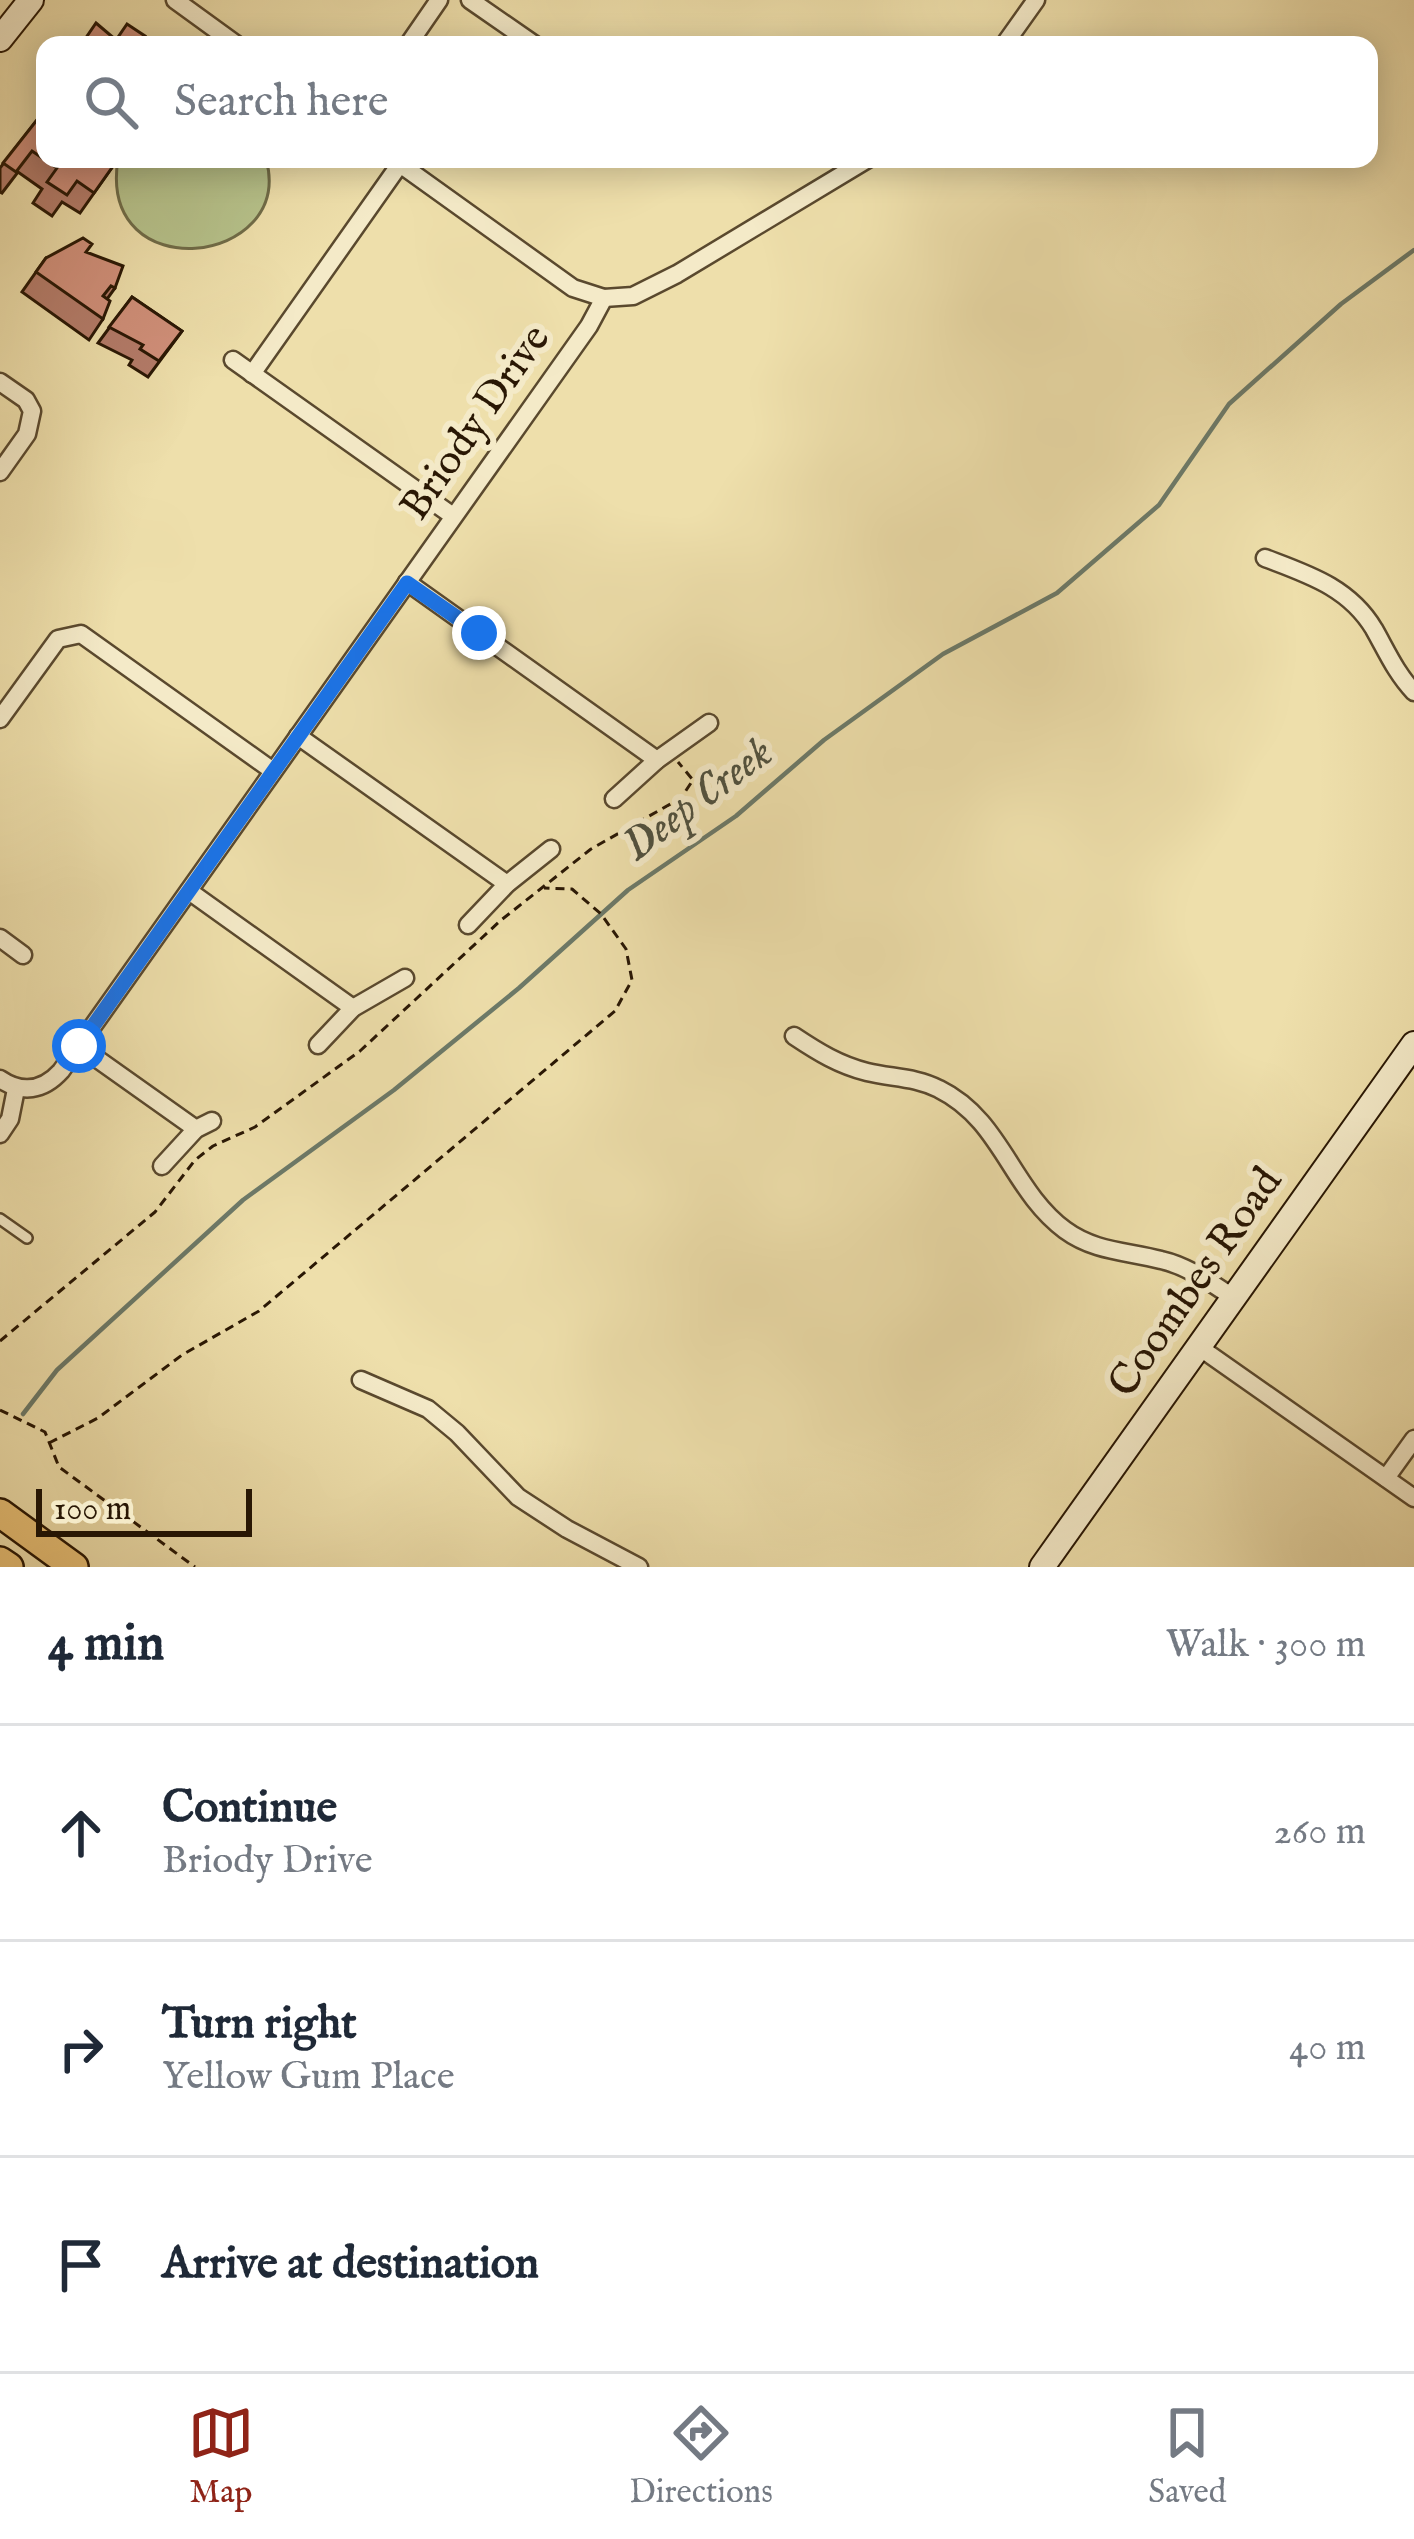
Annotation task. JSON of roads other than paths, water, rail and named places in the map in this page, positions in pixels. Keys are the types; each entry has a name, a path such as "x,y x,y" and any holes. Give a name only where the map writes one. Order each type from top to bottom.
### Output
{"main road":[{"path":"0,1513 74,1567"},
{"path":"0,1561 9,1567"}],"street":[{"path":"175,0 225,36"},
{"path":"414,36 439,0"},
{"path":"470,0 522,36"},
{"path":"1010,36 1036,0"},
{"path":"252,374 393,168"},
{"path":"405,168 573,288 604,298"},
{"name":"Briody Drive","path":"8,1084 30,1089 53,1079 79,1046 590,326 604,298 633,296 677,274 853,168"},
{"path":"233,360 453,516"},
{"path":"0,382 26,400 32,411 27,434 0,472"},
{"path":"1265,558 1342,592 1364,614 1395,670 1414,692"},
{"path":"407,583 663,755"},
{"path":"0,718 58,639 81,634 273,771"},
{"path":"614,799 663,755 709,723"},
{"path":"298,736 507,884"},
{"path":"468,925 550,849"},
{"path":"189,891 353,1008"},
{"path":"0,938 23,955"},
{"path":"318,1045 353,1008 405,978"},
{"path":"794,1036 838,1064 922,1082 954,1097 992,1132 1030,1196 1072,1235 1104,1250 1178,1265 1234,1298"},
{"name":"Coombes Road","path":"1042,1567 1414,1044"},
{"path":"79,1046 204,1125 162,1166"},
{"path":"0,1134 10,1119 8,1084"},
{"path":"1199,1347 1414,1498"},
{"path":"361,1381 428,1409 518,1497 639,1567"},
{"path":"1386,1478 1414,1439"}],"lane":[{"path":"0,1220 27,1238"}],"waterway":[{"name":"Deep Creek","path":"23,1414 57,1370 243,1200 394,1090 519,988 628,890 736,816 824,740 943,654 1057,593 1159,505 1229,404 1341,304 1414,250"}]}
